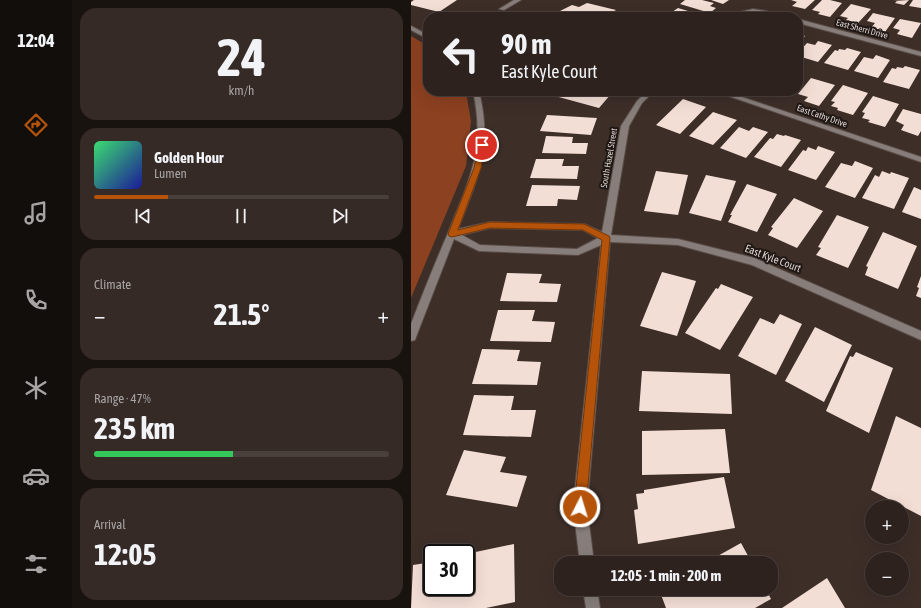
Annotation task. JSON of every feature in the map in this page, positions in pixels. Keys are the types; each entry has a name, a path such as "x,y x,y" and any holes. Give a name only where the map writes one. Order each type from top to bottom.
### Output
{"street":[{"path":"502,9 518,0"},
{"path":"746,12 751,10 760,12"},
{"name":"East Sherri Drive","path":"803,22 921,54"},
{"path":"411,28 423,34"},
{"path":"411,337 477,168 482,145 483,127 477,96"},
{"name":"South Hazel Street","path":"586,556 580,507 606,238 625,126 639,102 646,96"},
{"name":"East Cathy Drive","path":"732,96 921,160"},
{"name":"East Kyle Court","path":"452,234 490,225 584,227 606,238 678,242 754,262 921,336"},
{"name":"East Kyle Court","path":"452,234 479,248 578,252 606,238"},
{"path":"591,596 593,608"}],"shaded area":[{"path":"411,36 423,43 423,96 466,96 471,121 466,166 411,298"}],"building":[{"path":"414,0 457,0 439,12 411,5 411,2"},
{"path":"685,0 702,0 714,3 710,6 716,8 711,12 707,12 680,4"},
{"path":"711,0 729,0 723,4"},
{"path":"791,0 815,0 805,9 792,6 797,2"},
{"path":"822,0 842,3 830,17 818,14 820,12 812,10"},
{"path":"909,0 904,5 895,3 897,1 893,1"},
{"path":"913,0 921,0 921,8 909,6"},
{"path":"587,3 616,10 613,12 558,12 572,5 579,7"},
{"path":"851,4 871,9 858,23 846,20 848,18 840,16"},
{"path":"678,8 691,12 672,12"},
{"path":"873,13 895,18 885,32 871,28 875,23 867,21"},
{"path":"900,19 921,23 912,38 897,34 900,30 893,28"},
{"path":"818,41 832,45 818,62 803,58 803,47 807,43 815,45"},
{"path":"847,48 861,52 848,70 824,63 835,50 845,50"},
{"path":"876,55 890,60 878,78 854,71 864,57 873,59"},
{"path":"905,66 920,70 909,89 883,82 892,68 903,68"},
{"path":"811,78 835,85 819,106 804,101 808,97 803,96 803,88"},
{"path":"843,85 868,93 853,115 837,110 838,108 831,106 835,102 831,101"},
{"path":"555,96 609,96 599,108"},
{"path":"873,96 899,104 885,127 868,122 870,120 862,118 865,113 862,112"},
{"path":"683,99 706,107 680,134 656,125"},
{"path":"903,109 921,114 921,131 918,136 901,130 904,125 896,121"},
{"path":"713,112 737,120 713,145 689,136"},
{"path":"547,115 597,118 591,135 540,131"},
{"path":"739,127 749,131 753,127 768,132 746,158 720,148"},
{"path":"777,134 801,140 781,167 754,157 770,138 773,139"},
{"path":"546,136 573,137 572,143 588,143 586,154 542,153"},
{"path":"818,146 835,152 816,180 788,170 803,150 806,151 808,147 816,150"},
{"path":"536,159 564,159 562,166 579,166 577,179 530,178"},
{"path":"855,161 873,168 855,198 825,187 841,163 852,166"},
{"path":"656,171 688,175 678,215 644,211"},
{"path":"882,171 890,174 891,172 909,178 894,209 862,198 875,175 879,177"},
{"path":"706,175 736,181 721,221 689,213"},
{"path":"747,184 777,194 757,232 728,222 732,215 730,215"},
{"path":"532,185 580,186 577,200 558,199 557,206 526,206"},
{"path":"914,187 921,190 921,219 902,212"},
{"path":"794,198 823,211 797,248 768,235 773,228 771,227"},
{"path":"837,215 869,227 848,268 816,255 821,248 818,247"},
{"path":"883,232 917,246 898,289 865,275 868,267 866,266"},
{"path":"662,272 696,281 677,336 640,326"},
{"path":"507,273 542,274 539,283 561,284 557,302 500,301"},
{"path":"921,276 921,298 916,296 919,288 917,287"},
{"path":"721,284 753,297 720,350 685,333 716,288 718,289"},
{"path":"498,310 535,310 532,321 555,322 551,342 490,341"},
{"path":"780,314 802,324 776,375 738,356 760,318 774,324"},
{"path":"815,327 852,345 824,402 785,381"},
{"path":"482,349 520,350 517,361 541,362 537,385 472,384"},
{"path":"856,352 893,368 869,433 826,411 850,356 853,357"},
{"path":"642,371 730,374 732,414 639,411"},
{"path":"474,395 514,396 511,410 536,410 531,437 463,435"},
{"path":"896,416 921,428 921,516 909,510 909,500 890,500 871,490"},
{"path":"725,429 730,473 642,475 642,431"},
{"path":"464,450 506,457 500,472 527,476 517,507 446,495"},
{"path":"724,477 735,528 638,544 634,510 638,509 636,494 644,493 644,490"},
{"path":"741,543 748,556 718,556"},
{"path":"514,544 515,602 486,608 411,608 413,565 423,563 423,596 475,596 475,552"},
{"path":"827,578 845,608 782,608"},
{"path":"662,596 770,596 771,599 755,608 666,608"}],"route":[{"path":"482,145 477,168 452,234 490,225 584,227 606,238 580,507"}]}
